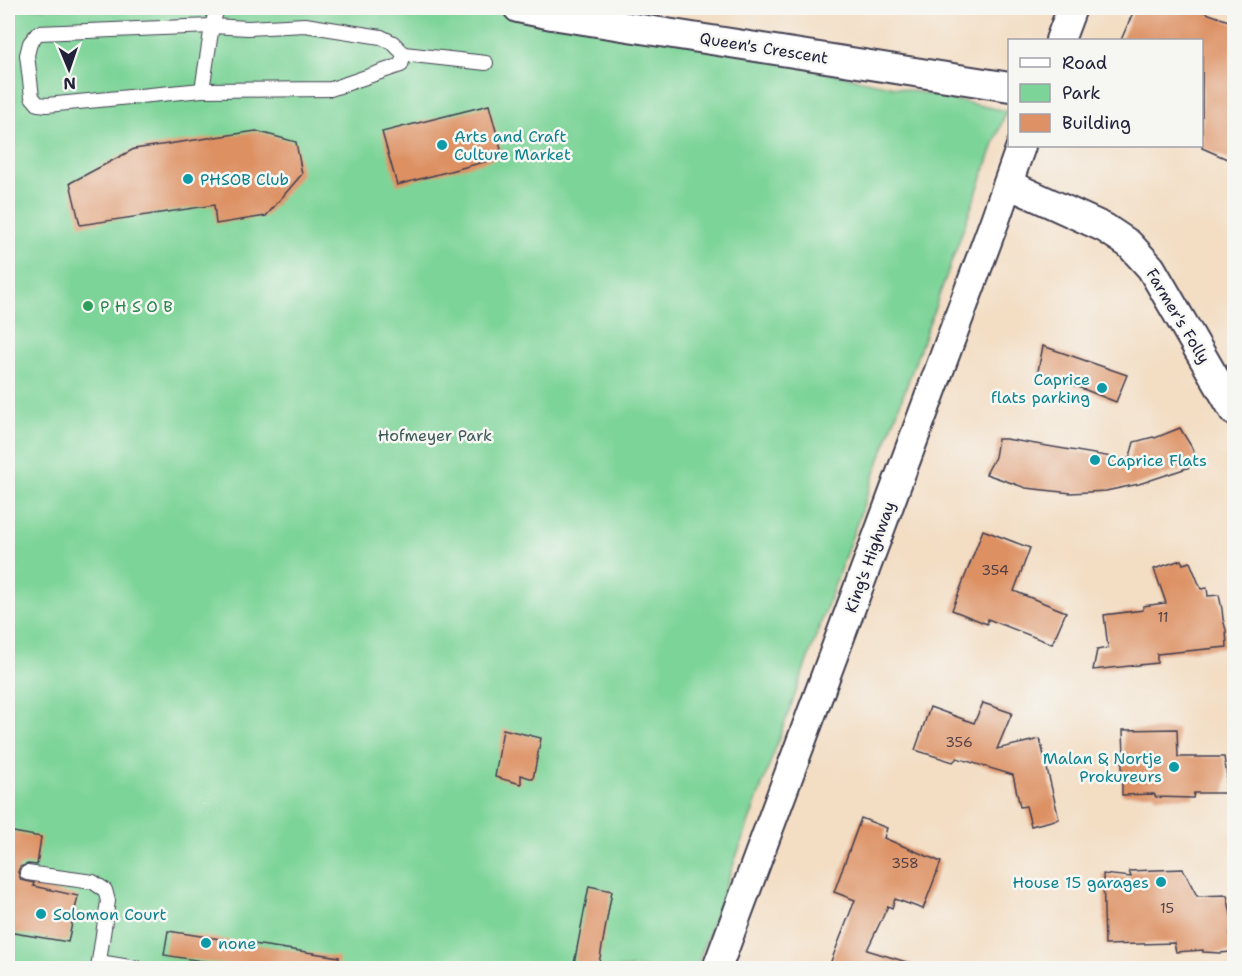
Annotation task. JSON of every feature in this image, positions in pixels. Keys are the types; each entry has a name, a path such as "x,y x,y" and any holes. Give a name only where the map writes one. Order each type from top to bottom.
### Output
{"street":[{"name":"Queen's Crescent","path":"518,8 1008,87"},
{"path":"1060,39 1072,8"},
{"name":"King's Highway","path":"717,969 1021,147"},
{"name":"Farmer's Folly","path":"1008,184 1105,228 1129,244 1151,268 1234,411"}],"lane":[{"path":"202,90 217,8"},
{"path":"405,54 401,65 331,89 202,90 47,105 38,104 32,97 27,55 30,43 38,33 305,25 381,37 393,43 405,54 486,63"},
{"path":"27,873 93,882 105,890 108,901 99,965 136,969"}],"green space":[{"name":"Hofmeyer Park","path":"8,8 528,8 1006,111 696,968 8,968"}],"building":[{"path":"1135,8 1193,8 1234,23 1234,162 1202,148 1203,39 1121,39"},
{"name":"Arts and Craft Culture Market","path":"489,105 503,157 397,185 382,132"},
{"name":"PHSOB Club","path":"256,131 296,142 302,174 266,216 216,224 214,205 80,225 70,183 134,149"},
{"name":"Caprice flats parking","path":"1043,346 1127,375 1116,402 1038,371"},
{"name":"Caprice Flats","path":"1180,428 1199,464 1139,484 1106,491 1071,493 1026,488 986,474 995,457 998,439 1129,460 1134,442 1155,438"},
{"path":"983,530 1030,548 1014,591 1066,612 1052,644 988,619 987,624 952,610"},
{"path":"1181,560 1183,564 1190,562 1201,589 1207,588 1208,596 1219,595 1227,647 1157,654 1157,663 1093,670 1097,650 1108,648 1104,615 1143,610 1143,606 1166,603 1154,569"},
{"path":"983,703 1012,713 997,749 1040,739 1059,819 1031,826 1026,806 1020,807 1013,775 957,758 953,762 915,750 930,707 974,723"},
{"path":"503,729 541,738 533,779 521,775 521,784 495,777"},
{"name":"Malan & Nortje Prokureurs","path":"1177,729 1178,757 1224,757 1227,776 1225,793 1194,793 1193,798 1156,797 1154,794 1122,795 1123,730"},
{"path":"861,818 887,828 884,838 941,862 923,909 895,899 892,908 888,906 867,950 913,964 912,969 828,969 855,900 834,892"},
{"name":"Solomon Court","path":"8,831 41,837 37,865 28,864 20,867 18,872 21,880 34,883 33,886 78,896 68,942 8,932"},
{"path":"1183,869 1197,896 1227,895 1232,919 1230,952 1203,952 1203,950 1176,952 1174,943 1105,945 1103,874 1131,877 1129,871"},
{"path":"589,886 612,891 598,969 573,969"},
{"name":"none","path":"168,931 339,957 338,969 252,969 164,955"}],"place":[{"name":"Arts and Craft Culture Market","path":"442,145"},
{"name":"PHSOB Club","path":"188,179"},
{"name":"P H S O B","path":"88,306"},
{"name":"Caprice flats parking","path":"1102,388"},
{"name":"Caprice Flats","path":"1095,460"},
{"name":"Malan & Nortje Prokureurs","path":"1174,767"},
{"name":"House 15 garages","path":"1161,882"},
{"name":"Solomon Court","path":"41,914"},
{"name":"none","path":"206,943"}]}
